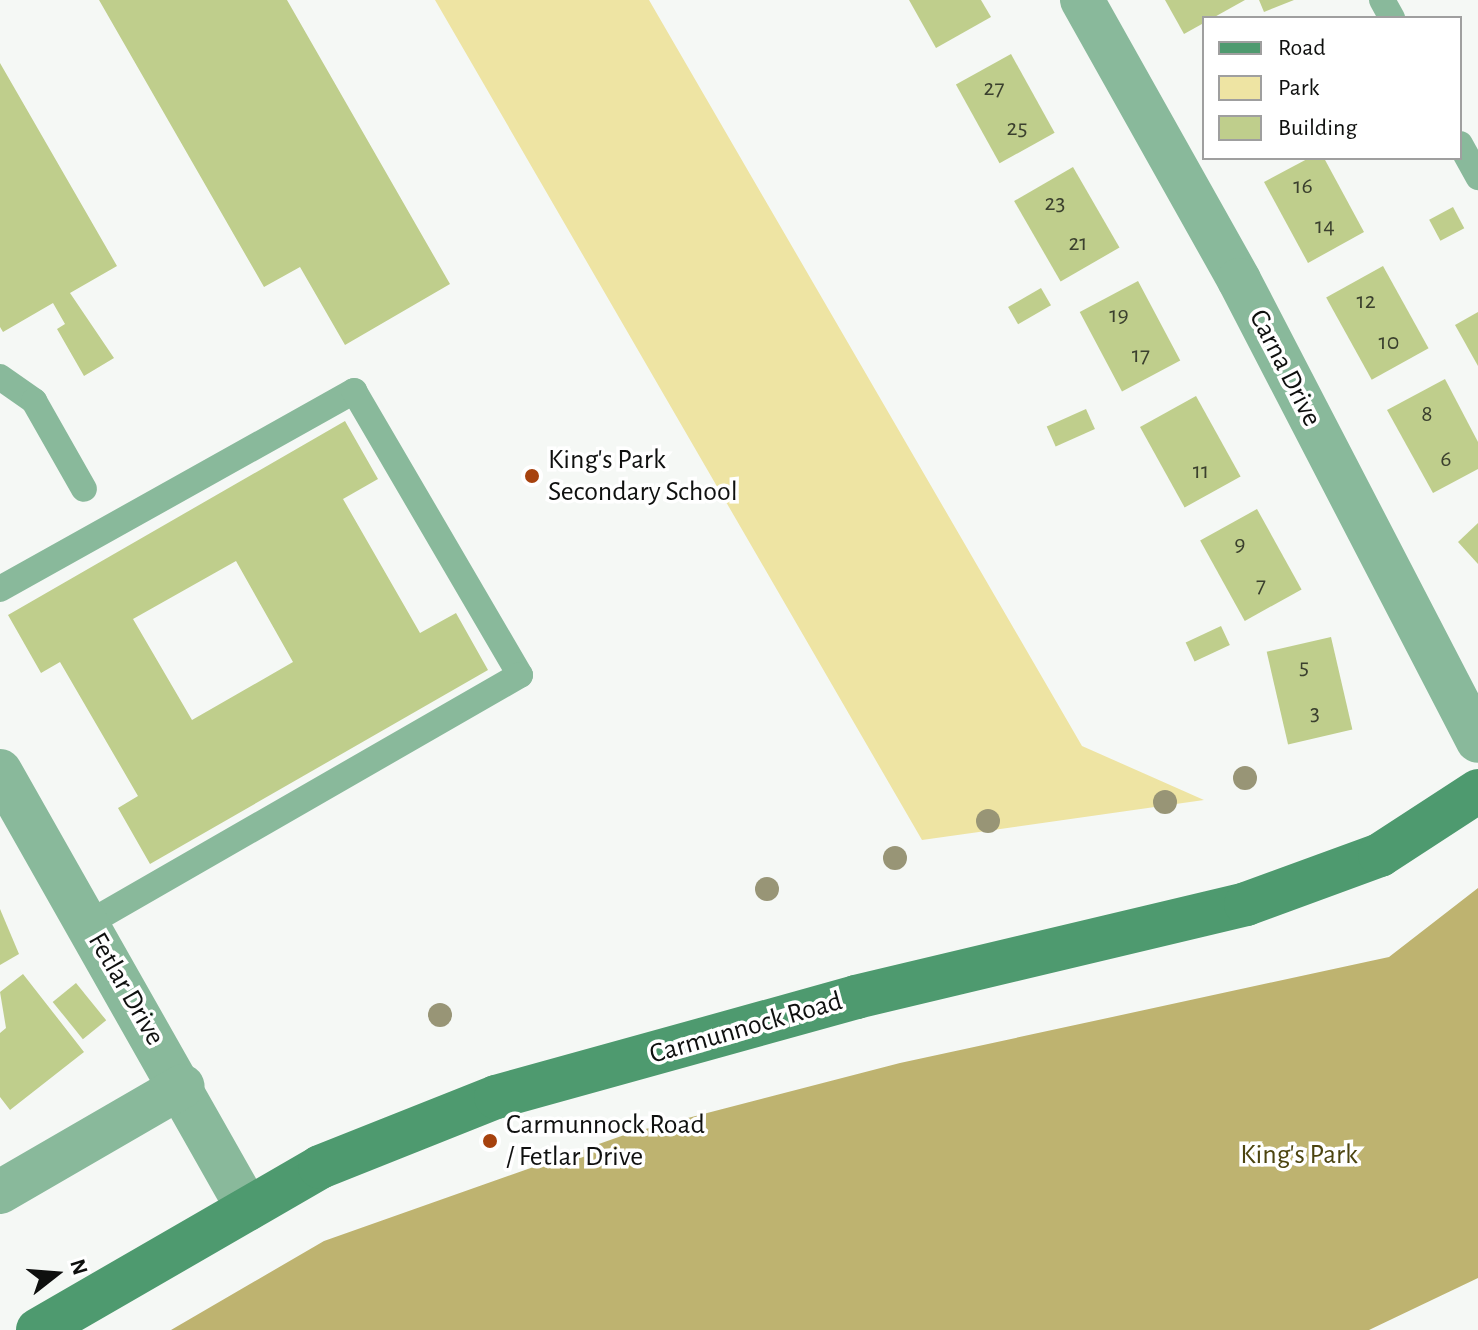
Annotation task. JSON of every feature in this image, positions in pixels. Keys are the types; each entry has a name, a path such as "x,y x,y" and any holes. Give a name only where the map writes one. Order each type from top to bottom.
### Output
{"main road":[{"name":"Carmunnock Road","path":"38,1330 320,1167 496,1097 856,997 1246,904 1380,855 1478,791"}],"street":[{"name":"Carna Drive","path":"1082,0 1239,280 1478,741"},
{"name":"Fetlar Drive","path":"0,771 183,1086 248,1209"},
{"path":"0,1192 183,1086"}],"lane":[{"path":"1462,148 1478,177"},
{"path":"0,377 34,401 84,489"},
{"path":"0,589 354,391 520,675 88,923"}],"green space":[{"path":"435,0 649,0 1082,746 1204,800 922,840"},
{"name":"King's Park","path":"1478,888 1478,1278 1369,1330 171,1330 324,1241 630,1133 900,1063 1389,957"}],"building":[{"path":"99,0 287,0 450,284 345,345 300,267 264,287"},
{"path":"909,0 981,0 991,17 936,48"},
{"path":"1165,0 1245,0 1216,16 1202,16 1202,24 1184,34"},
{"path":"1259,0 1294,0 1264,12"},
{"path":"1011,54 1055,133 1000,163 956,85"},
{"path":"0,63 117,266 70,293 114,358 84,376 57,329 65,324 53,303 3,332 0,327"},
{"path":"1305,160 1325,160 1364,232 1308,263 1264,182"},
{"path":"1073,167 1120,248 1061,282 1014,201"},
{"path":"1453,207 1464,228 1440,241 1429,220"},
{"path":"1383,266 1429,348 1372,380 1326,298"},
{"path":"1138,281 1180,360 1122,391 1080,312"},
{"path":"1041,288 1051,305 1018,324 1008,307"},
{"path":"1478,312 1478,366 1455,325"},
{"path":"1445,379 1478,442 1478,469 1433,493 1387,410"},
{"path":"1196,396 1241,476 1185,507 1140,427"},
{"path":"1086,409 1095,429 1056,447 1047,426"},
{"path":"345,421 378,479 343,499 420,633 456,613 488,670 150,864 118,808 138,796 60,662 41,673 8,615","holes":["236,561 293,662 192,720 133,619"]},
{"path":"1257,509 1302,589 1245,621 1200,541"},
{"path":"1478,523 1478,564 1458,542"},
{"path":"1221,626 1230,645 1195,662 1186,642"},
{"path":"1331,637 1352,730 1288,744 1267,652"},
{"path":"0,909 19,954 0,965"},
{"path":"23,974 84,1052 10,1110 0,1097 0,1033 6,1028 0,992"},
{"path":"76,983 106,1020 83,1039 53,1002"}],"place":[{"name":"King's Park Secondary School","path":"532,476"},
{"name":"Carmunnock Road / Fetlar Drive","path":"490,1141"}]}
